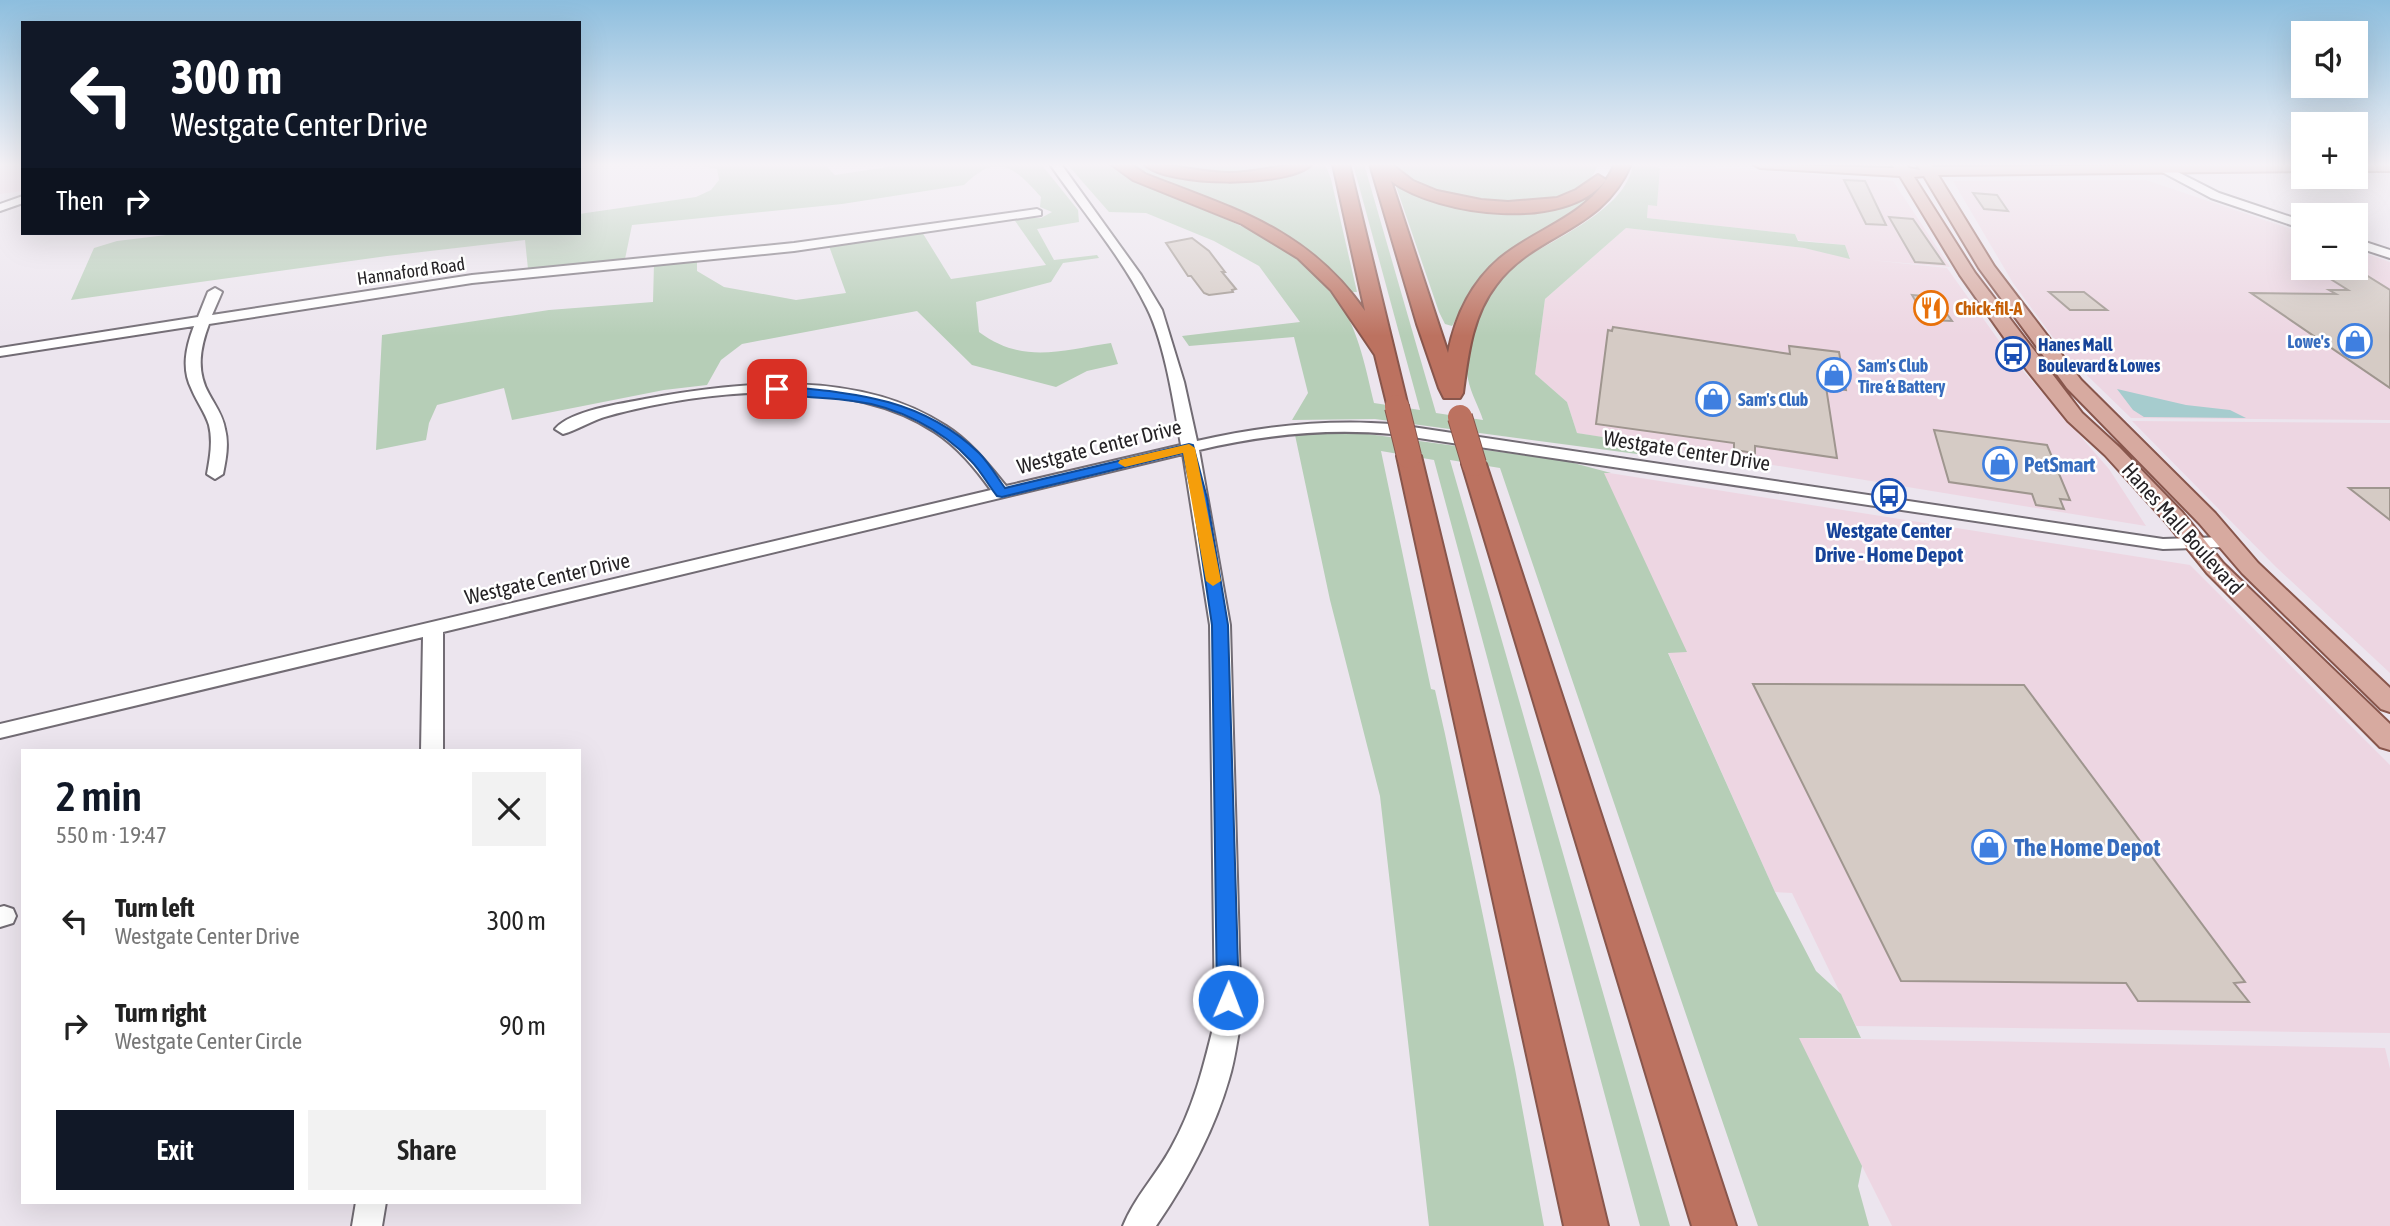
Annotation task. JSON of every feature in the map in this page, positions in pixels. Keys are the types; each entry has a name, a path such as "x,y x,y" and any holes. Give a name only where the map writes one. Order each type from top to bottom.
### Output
{"highway":[{"path":"1250,221 1304,254 1339,286 1385,355"},
{"path":"1355,221 1586,1226"},
{"path":"1396,221 1714,1226"},
{"path":"1452,393 1460,340 1468,313 1492,277 1569,221"}],"main road":[{"name":"Hanes Mall Boulevard","path":"1933,221 1968,275 2075,417 2112,451 2174,517 2215,568 2390,740"},
{"name":"Hanes Mall Boulevard","path":"1958,221 1987,268 2074,384 2165,474 2225,541 2390,703"}],"street":[{"name":"Hannaford Road","path":"0,352 472,279 794,247 978,221"},
{"path":"1096,221 1136,278 1154,310 1177,382 1200,498 1220,625 1228,1020 1214,1082 1199,1125 1167,1185 1138,1226"},
{"path":"2368,247 2390,254"},
{"path":"215,292 204,320 192,367 195,383 217,425 220,443 215,474"},
{"path":"563,429 602,413 688,396 777,389 836,394 903,410 939,427 976,458 1002,493"},
{"name":"Westgate Center Drive","path":"0,731 1189,448 1292,428 1375,427 2163,544 2225,541"},
{"path":"432,749 433,628"},
{"path":"367,1226 371,1204"}],"shaded area":[{"path":"1677,221 1920,221 1950,267 1870,260 1947,268 2010,356 2109,469 2146,526 1577,433 1567,402 1535,374 1545,299 1626,228 1804,248 1850,258 1845,245 1798,240 1795,234"},
{"path":"1977,221 2268,221 2291,229 2291,280 2368,280 2368,254 2390,262 2390,420 2131,418 2066,355 2013,283"},
{"path":"2132,421 2390,423 2390,673 2276,567"},
{"path":"1603,472 2190,565 2390,765 2390,1033 1856,1026 1792,893 1775,892 1668,652 1686,652"},
{"path":"1798,1038 2385,1048 2390,1069 2390,1226 1892,1226"}],"green space":[{"path":"581,221 670,221 632,225 625,259 528,269 525,240 387,256 71,300 94,248 117,241 166,235 581,235"},
{"path":"1015,221 1079,221 1037,229 1054,260 1097,255 1099,258 1063,263 1051,282 976,302 979,332 1012,349 1027,352 1059,351 1111,343 1118,364 1087,371 1056,387 972,365 917,311 742,344 721,360 707,385 664,390 512,420 504,388 437,405 429,423 426,440 376,450 382,335 549,310 653,302 654,263 697,260 697,271 724,287 796,300 846,293 829,246 922,232 951,279 1046,265"},
{"path":"1166,221 1230,221 1257,233 1302,262 1322,281 1347,314 1365,365 1374,403 1420,410 1369,221 1381,221 1436,413 1483,420 1469,385 1466,363 1467,346 1477,315 1494,287 1516,264 1587,221 1677,221 1795,234 1798,241 1845,245 1850,259 1804,248 1626,228 1545,299 1535,374 1567,402 1577,433 1654,445 1637,454 1375,419 1292,420 1308,393 1294,337 1189,346 1182,336 1300,322 1259,266 1214,241"},
{"path":"1249,221 1341,221 1357,292 1350,292 1332,272 1300,245"},
{"path":"1408,221 1556,221 1511,251 1465,303 1452,326 1445,324"},
{"path":"1353,432 1566,461 1611,473 1604,473 1687,652 1668,653 1775,892 1816,971 1841,994 1861,1038 1799,1038 1862,1166 1858,1186 1869,1226 1758,1226 1500,468 1450,460 1670,1226 1640,1226 1434,460 1381,451 1431,689 1435,690 1445,734 1515,1069 1544,1226 1429,1226 1380,796 1330,600 1295,435"}],"water":[{"path":"2117,389 2186,405 2230,410 2246,418 2144,417 2133,410"}],"building":[{"path":"1865,221 1884,221 1886,225 1866,224"},
{"path":"1891,221 1915,221 1944,264 1915,262"},
{"path":"1192,238 1209,251 1225,272 1222,272 1236,289 1232,290 1233,292 1209,295 1204,293 1191,276 1188,276 1166,243"},
{"name":"Lowe's","path":"2368,276 2390,290 2390,388 2251,293 2336,294 2329,290 2348,290 2332,280 2368,280"},
{"path":"2049,292 2084,292 2107,310 2070,310"},
{"name":"Chick-fil-A","path":"1912,295 1935,297 1952,321 1927,320"},
{"name":"Sam's Club","path":"1613,327 1790,354 1789,346 1839,352 1846,390 1826,387 1837,458 1755,446 1755,453 1734,450 1734,443 1596,424 1608,330 1612,331"},
{"name":"PetSmart","path":"1934,430 2047,445 2070,500 2060,499 2064,509 2036,505 2032,494 1949,482"},
{"path":"2349,488 2390,488 2390,520"},
{"name":"The Home Depot","path":"1753,684 2024,685 2245,982 2234,983 2249,1002 2138,1001 2126,983 1901,981"}],"slow traffic":[{"path":"1125,463 1189,448 1213,581"}],"place":[{"name":"Chick-fil-A","path":"1931,308"},
{"name":"Lowe's","path":"2355,341"},
{"name":"Hanes Mall Boulevard & Lowes","path":"2013,354"},
{"name":"Sam's Club Tire & Battery","path":"1834,375"},
{"name":"Sam's Club","path":"1713,399"},
{"name":"PetSmart","path":"2000,464"},
{"name":"Westgate Center Drive - Home Depot","path":"1889,496"},
{"name":"The Home Depot","path":"1989,847"}],"route":[{"path":"777,389 858,397 903,410 929,422 962,444 1002,493 1189,448 1200,498 1220,625 1228,1000"}]}
